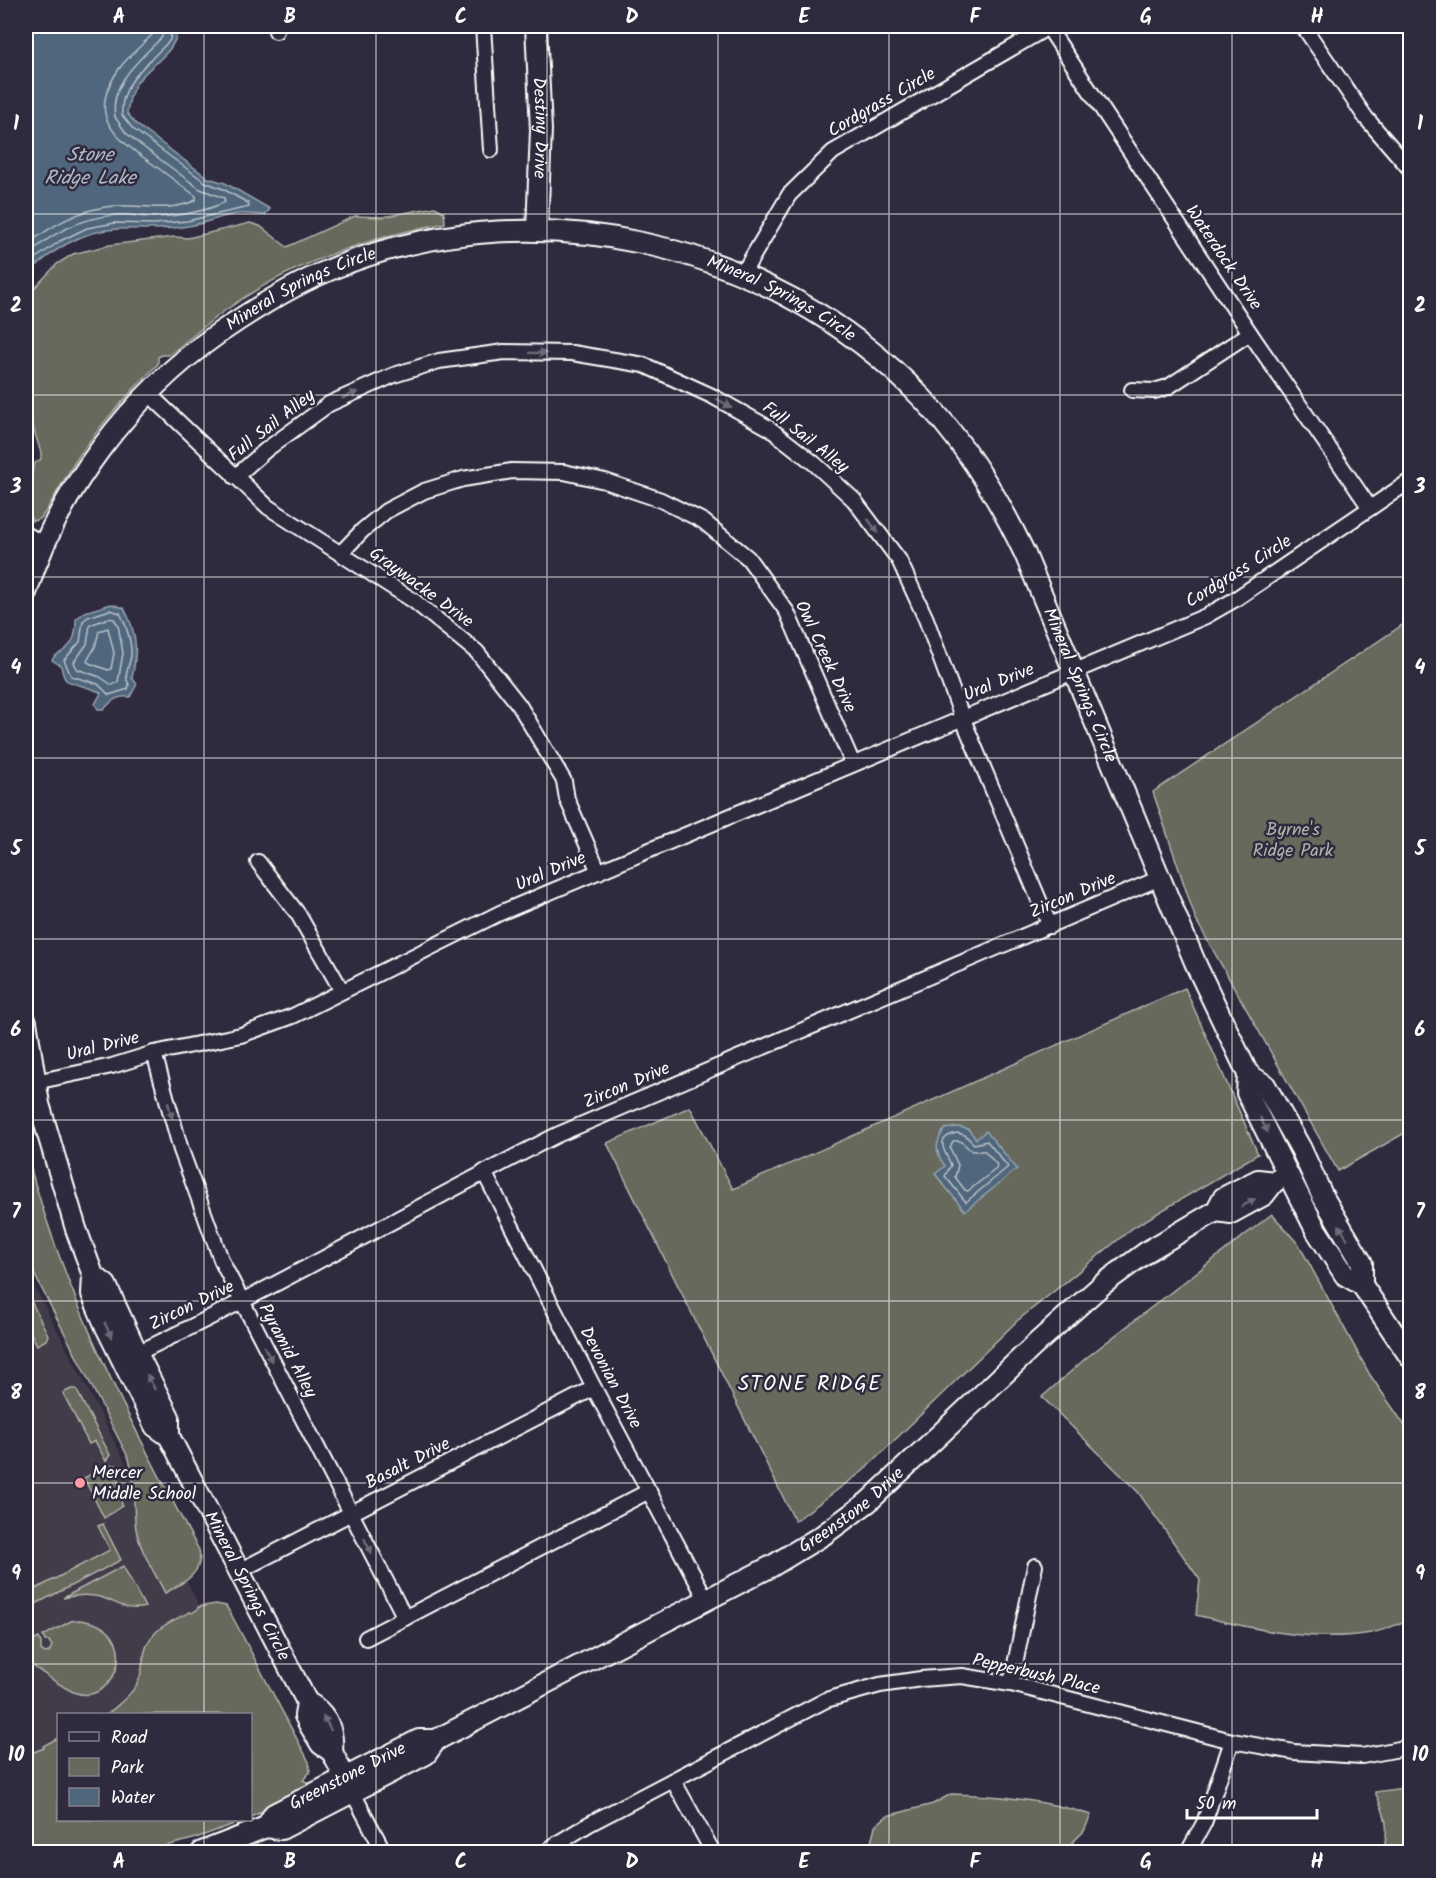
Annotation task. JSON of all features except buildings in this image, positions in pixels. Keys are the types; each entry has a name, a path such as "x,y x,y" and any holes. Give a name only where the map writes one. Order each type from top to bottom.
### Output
{"street":[{"path":"483,26 491,150"},
{"name":"Destiny Drive","path":"536,26 541,130 537,230"},
{"name":"Cordgrass Circle","path":"743,273 789,195 832,152 1049,26"},
{"name":"Waterdock Drive","path":"1049,26 1250,333 1370,508"},
{"path":"1303,26 1366,118 1410,169"},
{"name":"Mineral Springs Circle","path":"26,593 43,543 81,478 105,443 148,393 199,347 232,324 284,292 321,273 366,256 403,246 475,234 537,230 610,237 650,244 712,261 743,273 787,296 852,337 896,373 941,419 984,477 1025,554 1212,1001 1248,1074 1247,1093 1280,1178 1345,1275 1362,1285"},
{"path":"1132,390 1154,391 1168,387 1250,333"},
{"name":"Full Sail Alley","path":"235,477 267,449 329,404 394,375 439,361 504,352 572,353 644,365 712,396 769,428 815,464 854,500 898,560 926,619 962,717 1050,926"},
{"name":"Graywacke Drive","path":"148,393 268,507 414,602 477,652 519,705 564,781 567,799 599,872"},
{"name":"Owl Creek Drive","path":"341,553 363,530 386,511 424,491 463,479 512,471 564,472 605,481 661,500 703,521 748,558 787,612 853,764"},
{"name":"Cordgrass Circle","path":"1075,672 1216,611 1410,481"},
{"path":"26,534 43,543"},
{"name":"Ural Drive","path":"35,1082 112,1066 154,1053 241,1035 294,1016 500,913 962,717 1075,672"},
{"path":"258,862 298,914 342,991"},
{"name":"Zircon Drive","path":"129,1357 241,1302 557,1135 1160,878"},
{"name":"Mineral Springs Circle","path":"26,1023 39,1104 59,1174 93,1275 106,1284 129,1357 169,1417 169,1436 307,1702 320,1709 333,1735 332,1752 349,1786"},
{"name":"Pyramid Alley","path":"154,1053 181,1150 222,1262 405,1618"},
{"name":"Mineral Springs Circle","path":"1248,1074 1265,1085 1308,1162 1326,1201 1362,1263 1362,1285"},
{"name":"Greenstone Drive","path":"202,1852 266,1827 281,1829 418,1740 436,1740 798,1551 854,1513 888,1484 1089,1295 1148,1251 1216,1211 1231,1213 1264,1195 1280,1178 1308,1162"},
{"name":"Devonian Drive","path":"484,1172 594,1388 706,1599"},
{"path":"1362,1285 1410,1358"},
{"name":"Basalt Drive","path":"239,1571 594,1388"},
{"path":"366,1638 649,1491"},
{"path":"1011,1684 1035,1566"},
{"name":"Pepperbush Place","path":"546,1852 579,1829 826,1700 880,1685 921,1679 962,1676 1011,1684 1232,1741 1294,1752 1362,1756 1410,1747"},
{"path":"1188,1852 1204,1823 1232,1741"},
{"path":"673,1780 713,1852"},
{"path":"349,1786 384,1852"}],"shaded area":[{"name":"Mercer Middle School","path":"26,1270 276,1754 252,1717 252,1713 57,1713 57,1821 26,1852"}],"green space":[{"path":"435,207 444,212 445,223 387,236 301,267 248,295 216,317 169,355 158,357 158,364 115,410 86,446 40,519 32,521 30,515 26,516 26,486 29,486 34,464 41,459 41,453 26,404 26,297 57,264 73,254 110,245 174,237 188,238 250,223 260,226 287,247 355,216 383,217"},
{"name":"Byrne's Ridge Park","path":"1410,620 1410,1130 1338,1171 1196,920 1153,792"},
{"path":"1185,988 1258,1154 1134,1227 1017,1321 863,1471 795,1521 607,1143 690,1107 733,1189"},
{"path":"26,1151 41,1203 78,1305 123,1405 199,1550 200,1558 195,1572 191,1577 165,1593 144,1554 138,1537 133,1477 129,1459 26,1258"},
{"path":"1272,1214 1299,1245 1370,1375 1410,1433 1410,1619 1376,1632 1349,1636 1283,1633 1196,1615 1200,1580 1138,1492 1042,1397 1086,1358"},
{"path":"26,1291 48,1335 46,1340 37,1345 26,1323"},
{"path":"76,1389 110,1455 106,1461 95,1441 89,1444 63,1393"},
{"path":"108,1465 116,1465 122,1506 104,1518 84,1478"},
{"path":"103,1524 121,1560 26,1609 26,1594 110,1550 98,1526"},
{"path":"123,1566 145,1607 127,1607 91,1595 63,1598"},
{"path":"216,1604 226,1606 309,1762 310,1772 303,1780 308,1783 308,1789 252,1817 252,1713 109,1713 127,1697 137,1684 148,1643 157,1631 176,1619 192,1613 198,1607"},
{"path":"79,1620 100,1626 112,1636 118,1650 118,1664 112,1677 103,1688 91,1694 70,1691 26,1661 26,1644 39,1638 41,1650 45,1653 49,1652 52,1646 49,1641 45,1641 43,1636 71,1621"},
{"path":"57,1739 57,1821 242,1821 193,1839 142,1852 26,1852 26,1755 44,1748 43,1746"},
{"path":"1410,1787 1410,1852 1383,1852 1386,1821 1375,1792"},
{"path":"951,1794 1022,1799 1091,1815 1084,1831 1063,1852 873,1852 870,1846 875,1826 887,1816 933,1804"}],"water":[{"name":"Stone Ridge Lake","path":"26,26 173,26 177,33 175,40 166,53 136,84 127,113 136,124 208,178 225,183 270,209 265,215 237,214 179,228 118,229 92,233 56,250 26,276"},
{"path":"111,604 124,608 132,625 136,650 132,678 137,684 130,697 118,698 104,709 98,709 95,704 101,693 66,680 61,666 52,660 72,641 76,619 85,612"},
{"path":"958,1127 968,1129 976,1139 986,1131 1017,1169 965,1211 935,1174 945,1166 937,1148 939,1139 945,1129"}],"place":[{"name":"Mercer Middle School","path":"80,1483"}],"district":[{"name":"STONE RIDGE","path":"810,1384"}]}
